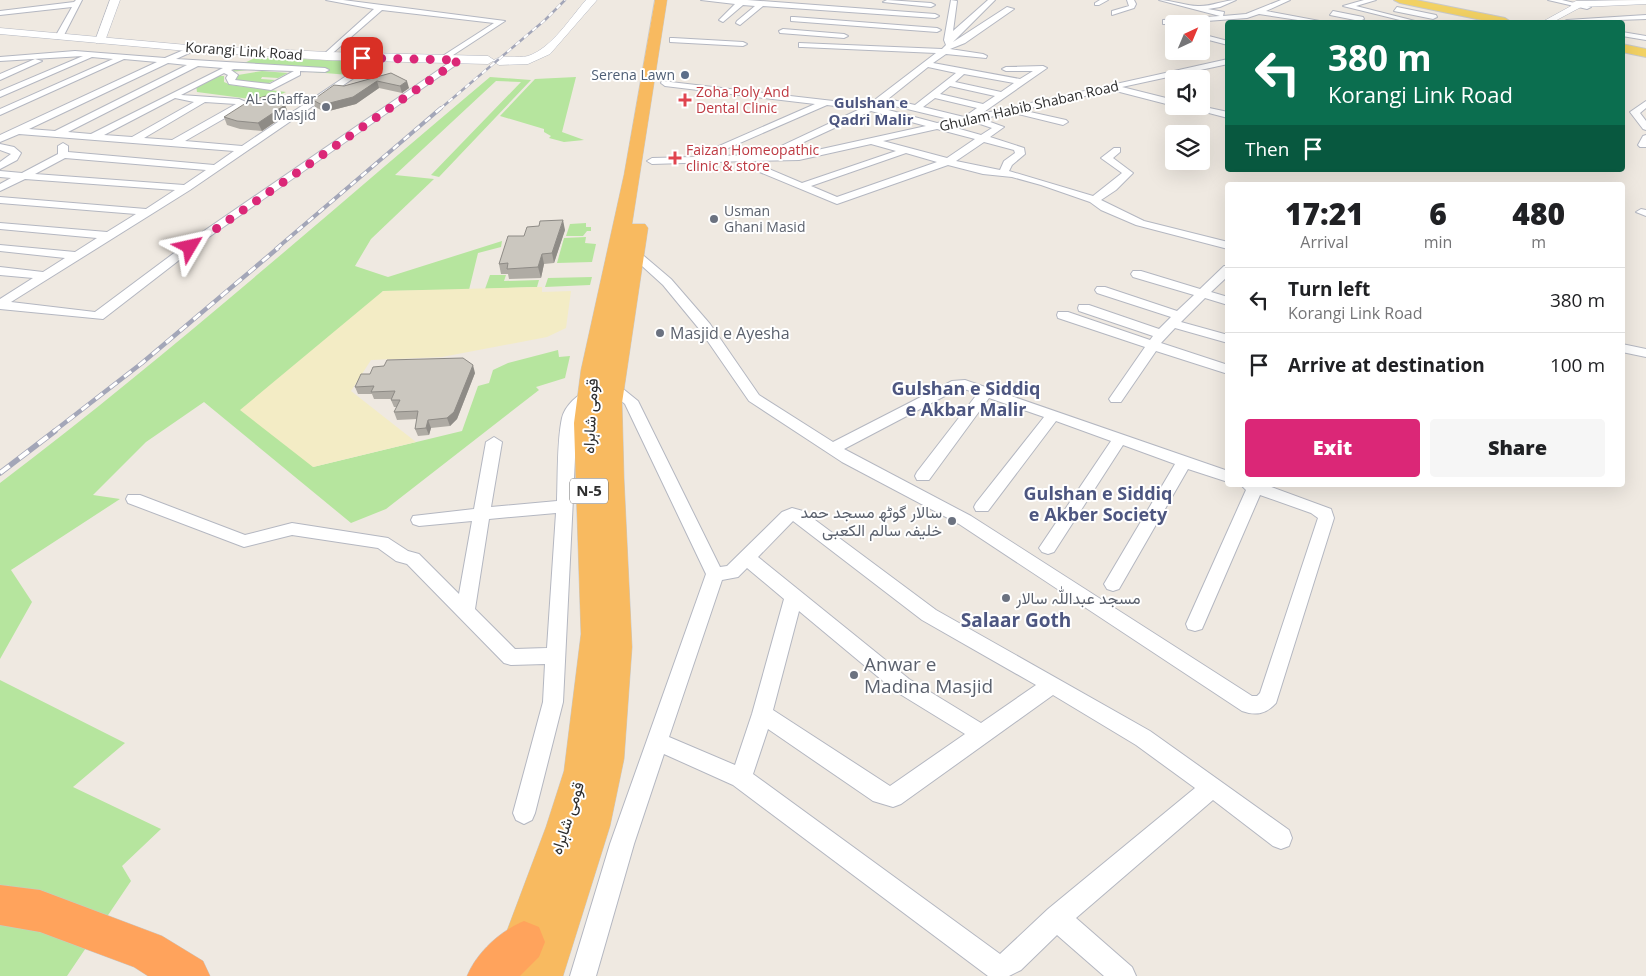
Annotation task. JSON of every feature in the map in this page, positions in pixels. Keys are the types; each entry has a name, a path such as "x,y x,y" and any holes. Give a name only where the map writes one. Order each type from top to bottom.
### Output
{"highway":[{"name":"قومی شاہراہ","path":"630,241 634,168 662,0"},
{"name":"قومی شاہراہ","path":"526,965 582,771 597,634 587,432 601,391 630,241 652,161 673,40 675,0"},
{"name":"قومی شاہراہ","path":"526,965 591,826 606,759 611,720 616,647 610,479 601,391"},
{"path":"0,905 40,911 147,951 188,976"},
{"path":"489,976 526,965"}],"main road":[{"name":"Korangi Link Road","path":"0,31 190,48 327,56 494,61 528,60 546,52 592,0"},
{"path":"1400,0 1495,20"},
{"path":"1625,49 1646,53"}],"street":[{"path":"100,41 115,0"},
{"path":"329,0 359,2 380,7 501,21 444,59"},
{"path":"704,0 743,1 761,4 935,16"},
{"path":"810,0 784,31 857,37 851,46"},
{"path":"882,100 999,126 949,162 837,201 749,164 870,108 882,100 928,64 992,0"},
{"path":"1097,4 1105,0"},
{"path":"1115,13 1132,7 1133,4 1130,0"},
{"path":"1162,0 1250,20"},
{"path":"1179,15 1195,8 1218,6 1233,0"},
{"path":"1210,20 1262,12 1287,0"},
{"path":"1551,0 1580,6 1646,2"},
{"path":"723,20 743,1"},
{"path":"873,1 931,5"},
{"path":"863,28 882,1"},
{"path":"947,45 954,1"},
{"path":"1400,20 1347,6 1371,1 1433,17"},
{"path":"59,37 78,2"},
{"path":"0,13 78,2"},
{"path":"740,23 761,4"},
{"path":"1552,20 1580,6"},
{"path":"327,56 380,7"},
{"path":"802,45 947,45 962,41 1010,9"},
{"path":"0,20 72,12"},
{"path":"1262,12 1309,20"},
{"path":"1418,20 1456,12"},
{"path":"1333,13 1362,20"},
{"path":"1599,20 1646,17"},
{"path":"794,19 863,28 937,30"},
{"path":"1625,32 1646,29"},
{"path":"1210,33 1219,32"},
{"path":"1625,33 1646,38"},
{"path":"1210,37 1225,42"},
{"path":"673,40 743,44"},
{"path":"891,40 908,41"},
{"path":"947,45 983,56"},
{"path":"0,139 7,131 190,48"},
{"path":"0,94 94,54"},
{"path":"2,59 94,54 196,63 228,68 325,70"},
{"path":"0,77 51,55"},
{"path":"0,112 123,58"},
{"path":"0,305 186,188 379,58"},
{"path":"0,305 98,316 205,235 459,60"},
{"name":"Ghulam Habib Shaban Road","path":"652,161 799,157 1225,62"},
{"path":"59,134 196,63"},
{"path":"928,64 1021,82"},
{"path":"228,68 234,75 230,78 232,82 267,87 297,73"},
{"path":"93,137 228,68"},
{"path":"968,119 1021,82 1044,69 1006,68"},
{"path":"917,108 963,71"},
{"path":"665,83 870,108 1019,148 1020,154 1008,163 1003,169 1003,173"},
{"path":"948,83 1002,95"},
{"path":"1113,87 1165,101"},
{"path":"174,143 243,104 239,102 179,98 176,94"},
{"path":"933,95 984,107"},
{"path":"133,140 205,100"},
{"path":"691,161 827,102"},
{"path":"1646,104 1635,112 1646,127"},
{"path":"1012,110 1062,122"},
{"path":"1210,111 1225,114"},
{"path":"843,147 903,118"},
{"path":"802,186 906,151 939,127"},
{"path":"7,131 245,149"},
{"path":"59,134 63,155"},
{"path":"873,141 982,171 1003,173 1094,200 1105,208 1140,223 1225,245"},
{"path":"0,146 11,149 16,153 13,158 0,166"},
{"path":"843,147 874,161"},
{"path":"1094,200 1112,188 1128,173 1106,158 1117,150"},
{"path":"0,188 63,155 216,168"},
{"path":"799,157 840,173"},
{"path":"0,174 186,188"},
{"path":"0,200 148,212"},
{"path":"0,226 109,236"},
{"path":"0,238 17,228"},
{"path":"630,241 705,327 754,398 833,448 965,520 1249,705 1262,705 1269,697 1326,518 1325,513 1317,509 1255,487"},
{"path":"0,248 78,256"},
{"path":"0,271 46,276"},
{"path":"1116,399 1157,339 1225,271"},
{"path":"1137,274 1225,300"},
{"path":"1101,290 1225,338"},
{"path":"0,294 15,295"},
{"path":"1084,308 1225,369"},
{"path":"1063,315 1157,339"},
{"path":"1625,349 1646,353"},
{"path":"833,448 957,384 965,384 1225,476"},
{"path":"524,813 553,702 570,417 575,407 601,391 631,401 715,574 622,844 583,976"},
{"path":"923,476 986,392"},
{"path":"982,507 1053,415"},
{"path":"1048,548 1120,439"},
{"path":"465,613 494,442"},
{"path":"1113,584 1184,462"},
{"path":"1195,624 1252,487"},
{"path":"134,499 244,541 292,529 382,542 402,556 413,559 511,657 556,656"},
{"path":"419,520 564,506"},
{"path":"715,574 732,572 788,516 792,514 797,515 929,615 1143,738 1281,838"},
{"path":"748,558 902,685 982,734"},
{"path":"741,778 762,714 794,596"},
{"path":"762,714 881,794 893,797 1052,684"},
{"path":"658,742 741,778 998,968 1012,961 1057,918 1212,787"},
{"path":"1057,918 1123,976"}],"green space":[{"path":"257,57 366,62 349,75 265,68 223,73"},
{"path":"262,71 288,73 278,78 262,77 261,79 275,80 263,86 234,81 238,75"},
{"path":"216,76 224,76 224,82 231,85 286,92 266,101 197,92 196,85"},
{"path":"490,77 531,80 439,177 431,175 521,82 496,81 395,175 434,179 371,239 355,266 388,277 502,241 501,247 478,253 469,290 383,291 313,467 462,431 478,386 489,383 493,370 508,363 558,350 559,357 570,356 565,378 536,387 539,390 386,509 351,523 204,402 146,442 93,495 120,499 11,570 32,602 0,659 0,483 187,334"},
{"path":"576,77 562,132 584,140 564,142 549,138 551,136 544,132 544,129 500,116 535,79"},
{"path":"586,223 586,227 591,227 591,231 587,231 583,236 566,236 570,224"},
{"path":"586,237 585,243 596,244 592,262 557,263 564,238"},
{"path":"490,275 506,275 504,281 539,280 537,287 485,289"},
{"path":"592,277 590,285 545,287 548,278"},
{"path":"0,680 125,743 73,787 161,829 122,866 131,881 67,976 0,976"}],"sand":[{"path":"542,287 542,292 571,291 566,328 547,337 442,357 371,360 351,391 416,442 313,467 240,410 383,291"}],"building":[{"path":"391,73 407,81 400,86 377,81 353,97 322,105 313,100 334,85 344,86"},
{"path":"266,96 285,105 258,123 237,121 224,117 249,101"},
{"path":"563,220 552,253 542,254 538,267 507,269 508,263 499,264 508,236 524,236 527,227 539,226 540,221"},
{"path":"463,358 473,365 454,412 447,418 428,420 426,428 415,429 418,411 394,412 400,400 391,400 395,391 371,392 374,386 355,387 361,374 370,374 373,367 384,366 387,360"}],"railway":[{"path":"440,109 545,20 565,0"},
{"path":"276,249 441,108"},
{"path":"53,432 142,363 278,248"},
{"path":"0,473 55,431"}],"place":[{"name":"Serena Lawn","path":"685,75"},
{"name":"Zoha Poly And Dental Clinic","path":"685,100"},
{"name":"AL-Ghaffar Masjid","path":"326,107"},
{"name":"Faizan Homeopathic clinic & store","path":"675,158"},
{"name":"Usman Ghani Masid","path":"714,219"},
{"name":"Masjid e Ayesha","path":"660,333"},
{"name":"سالار گوٹھ مسجد حمد خلیفہ سالم الکعبی","path":"952,521"},
{"name":"مسجد عبداللّٰہ سالار","path":"1006,598"},
{"name":"Anwar e Madina Masjid","path":"854,675"}],"district":[{"name":"Gulshan e Qadri Malir","path":"871,112"},
{"name":"Gulshan e Siddiq e Akbar Malir","path":"966,399"},
{"name":"Gulshan e Siddiq e Akber Society","path":"1098,504"},
{"name":"Salaar Goth","path":"1016,620"}],"route":[{"path":"190,247 459,60 362,58"}]}
